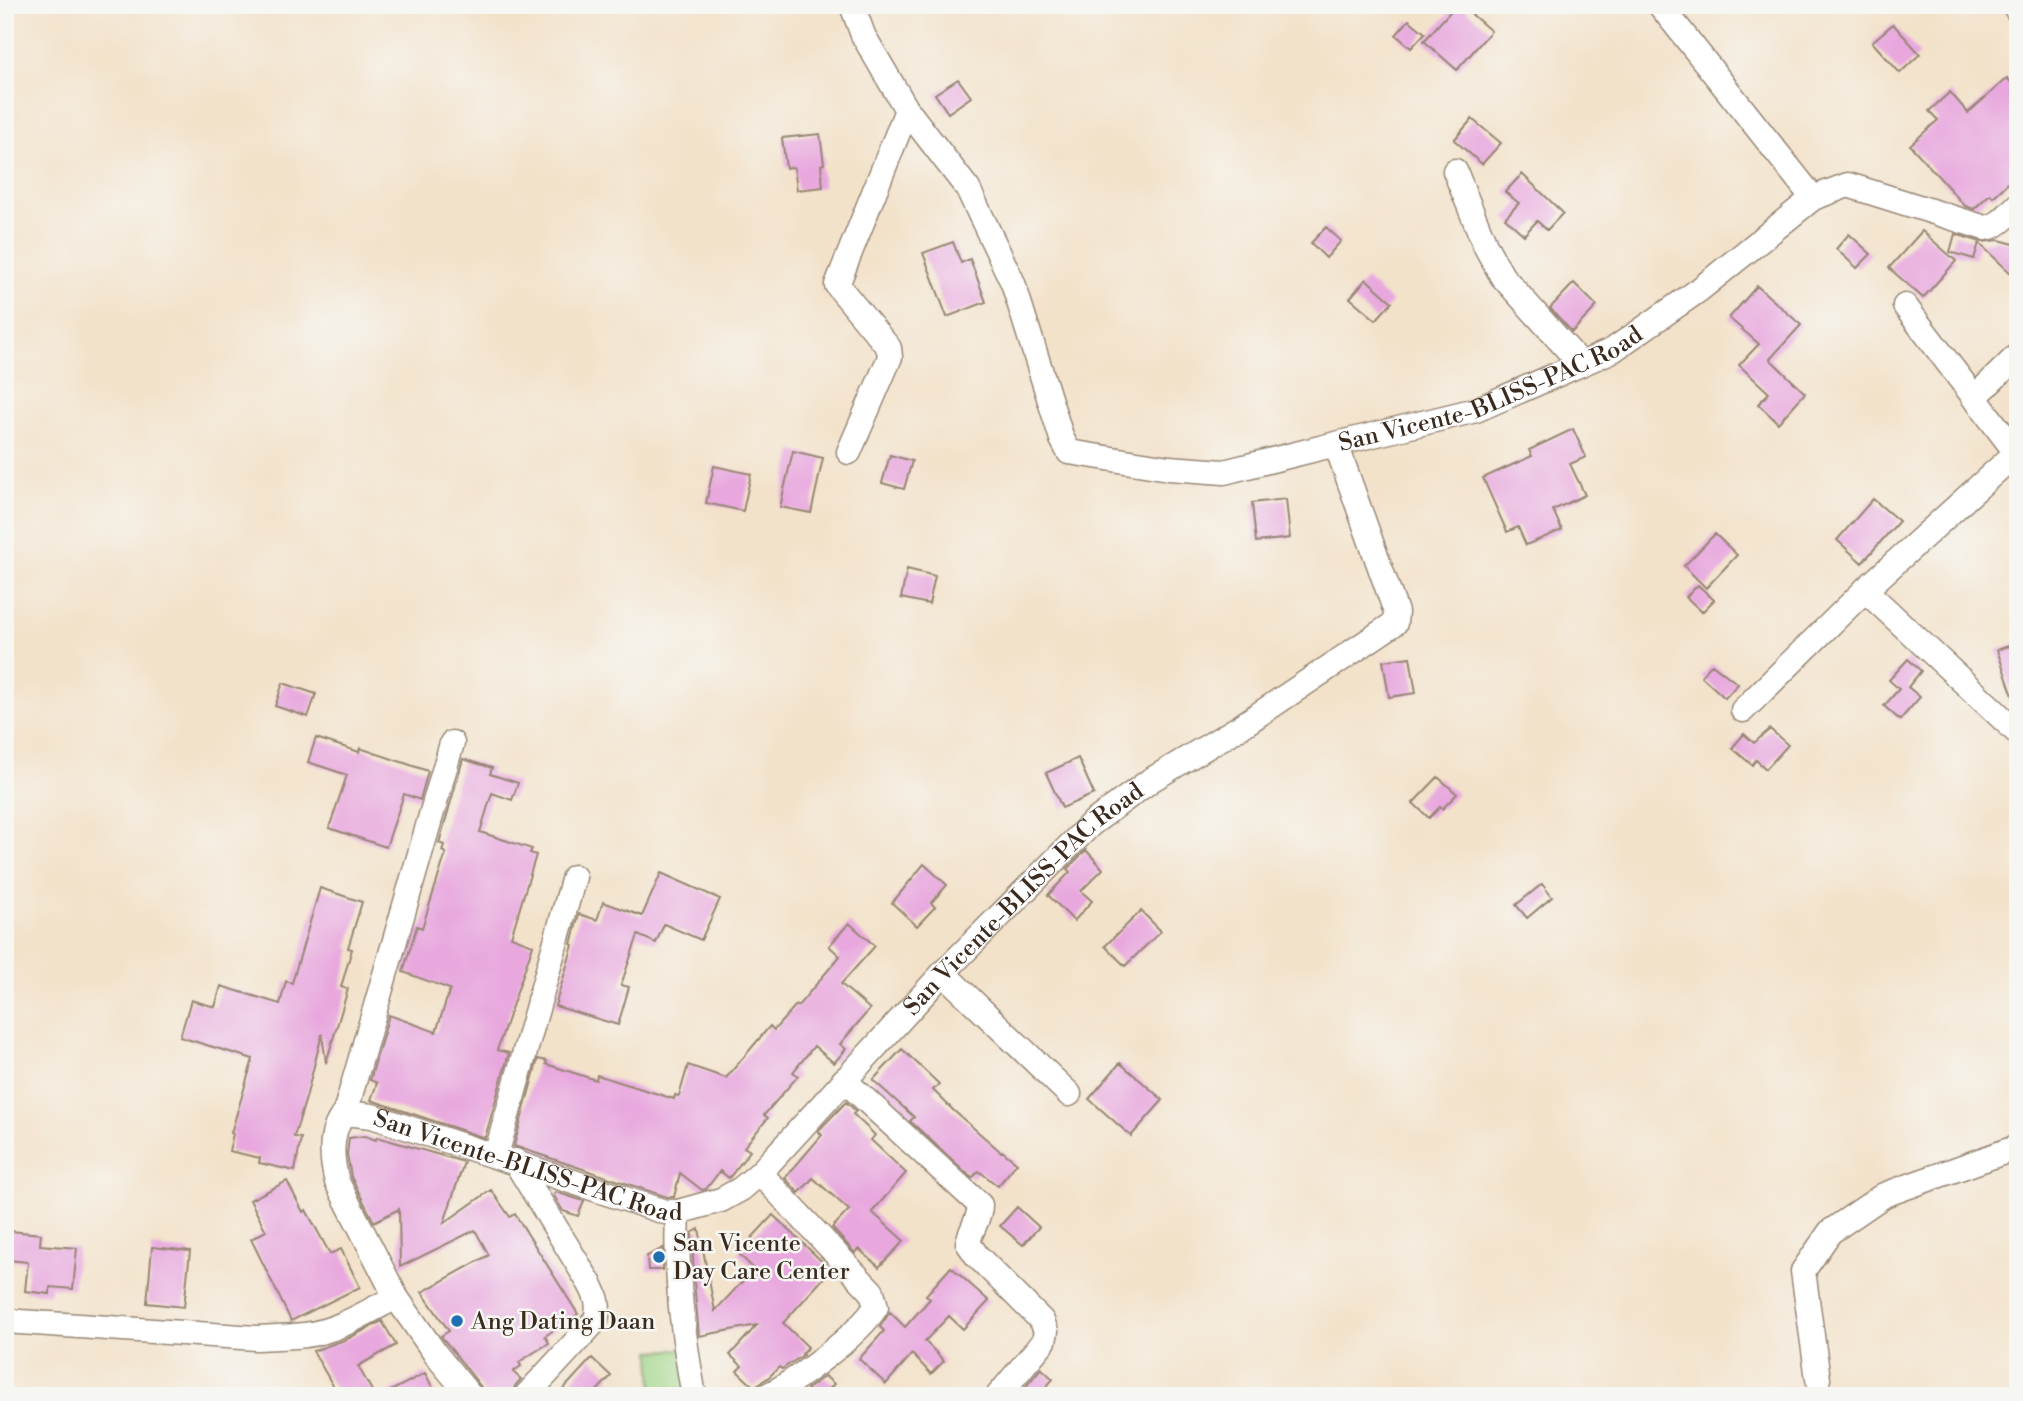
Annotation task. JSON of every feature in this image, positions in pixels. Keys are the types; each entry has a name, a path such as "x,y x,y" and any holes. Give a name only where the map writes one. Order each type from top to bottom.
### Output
{"street":[{"path":"852,5 863,35 906,110 968,189 1013,283 1062,439 1069,452 1169,468 1224,472 1336,444"},
{"path":"1660,5 1813,198"},
{"path":"2014,5 2018,11"},
{"path":"849,452 890,357 888,348 837,285 906,110"},
{"path":"1455,171 1486,247 1502,276 1580,363"},
{"name":"San Vicente-BLISS-PAC Road","path":"470,1396 437,1356 396,1297 337,1182 332,1162 333,1138 339,1120 345,1113 372,1116 506,1158 651,1209 678,1212 721,1200 760,1173 943,973 1074,839 1151,780 1240,727 1395,623 1396,612 1336,444 1476,410 1613,350 1699,290 1813,198 1848,185 1985,228 1992,228 2018,205"},
{"path":"1743,710 1865,590 2017,454 1905,306"},
{"path":"1974,398 2018,355"},
{"path":"1865,590 2018,733"},
{"path":"345,1113 452,743"},
{"path":"526,1396 596,1320 599,1309 598,1298 590,1284 506,1158 574,877"},
{"path":"943,973 1069,1094"},
{"path":"844,1080 971,1195 979,1205 980,1213 970,1232 968,1243 977,1256 1042,1321 1046,1331 1044,1340 998,1396"},
{"path":"1818,1379 1803,1272 1830,1231 1884,1195 2018,1147"},
{"path":"760,1173 872,1293 876,1307 866,1323 792,1381 766,1396"},
{"path":"678,1212 676,1253 679,1294 694,1396"},
{"path":"5,1321 256,1338 283,1337 326,1331 396,1297"}],"green space":[{"path":"695,1349 698,1396 653,1396 651,1351"}],"building":[{"path":"1456,5 1461,5 1491,31 1457,70 1424,41"},
{"path":"1409,20 1425,33 1411,48 1396,35"},
{"path":"1893,24 1920,54 1900,73 1872,42"},
{"path":"2007,78 2018,90 2018,174 1993,197 1990,194 1974,209 1965,206 1910,145 1938,120 1929,111 1950,92 1968,113"},
{"path":"958,79 971,97 948,113 935,94"},
{"path":"1472,119 1501,143 1482,164 1454,140"},
{"path":"820,134 824,164 821,165 823,187 797,190 794,167 786,168 782,138"},
{"path":"1522,174 1563,213 1547,230 1537,221 1524,235 1505,218 1519,203 1505,192"},
{"path":"1326,227 1341,241 1326,258 1311,243"},
{"path":"1922,231 1956,261 1923,298 1889,268"},
{"path":"1849,234 1871,254 1857,268 1836,249"},
{"path":"1955,234 1981,242 1999,240 2018,245 2018,280 1979,243 1974,259 1950,252"},
{"path":"953,242 961,263 970,259 986,302 947,317 923,253"},
{"path":"1366,279 1392,302 1376,320 1350,298"},
{"path":"1574,283 1597,306 1572,332 1550,308"},
{"path":"1757,286 1801,325 1770,359 1805,393 1778,423 1758,404 1769,393 1739,365 1759,344 1729,318"},
{"path":"1573,429 1586,457 1570,464 1585,495 1553,510 1562,530 1526,545 1518,527 1507,532 1483,478 1532,456 1529,450"},
{"path":"793,451 823,458 811,513 780,507"},
{"path":"890,455 912,461 904,489 882,483"},
{"path":"714,466 751,474 743,511 706,503"},
{"path":"1286,499 1290,538 1256,542 1252,503"},
{"path":"1873,499 1899,521 1862,563 1837,540"},
{"path":"1715,534 1737,555 1706,588 1684,566"},
{"path":"907,569 935,576 929,604 901,598"},
{"path":"1698,585 1714,600 1702,612 1686,597"},
{"path":"2018,643 2018,702 2015,702 1997,650"},
{"path":"1410,657 1416,693 1389,697 1383,661"},
{"path":"1908,659 1921,671 1908,687 1920,697 1900,720 1884,706 1899,689 1889,680"},
{"path":"1712,664 1738,684 1725,698 1701,676"},
{"path":"283,683 316,694 308,717 275,706"},
{"path":"1770,729 1788,745 1766,769 1756,760 1752,765 1732,748 1744,734 1754,743"},
{"path":"316,738 359,752 360,748 428,771 420,800 404,794 386,847 329,828 347,775 308,762"},
{"path":"1078,758 1094,794 1062,808 1046,773"},
{"path":"463,759 492,768 490,774 518,783 512,800 492,793 480,832 532,849 530,853 536,855 511,937 533,945 497,1050 509,1053 485,1138 371,1100 377,1083 370,1080 389,1015 436,1032 450,989 403,972 417,926 422,928 446,853 442,851 444,845 439,843"},
{"path":"1438,777 1457,794 1429,818 1413,803"},
{"path":"1086,850 1103,869 1081,891 1092,901 1074,921 1048,895 1070,872 1067,869"},
{"path":"924,864 947,885 931,903 935,907 917,926 892,903"},
{"path":"661,873 720,899 701,940 664,924 656,943 638,935 621,985 629,987 618,1025 555,1006 579,914 597,920 603,902 642,916"},
{"path":"1542,884 1552,897 1527,918 1516,905"},
{"path":"320,888 362,902 348,948 352,949 341,987 348,989 326,1063 322,1034 294,1137 301,1138 295,1171 259,1163 260,1158 229,1151 231,1133 253,1059 180,1037 191,1000 215,1007 221,986 280,1004 286,981 292,983"},
{"path":"1141,911 1161,931 1125,966 1105,946"},
{"path":"849,923 875,946 841,984 870,1009 840,1044 846,1049 834,1063 814,1046 793,1072 798,1076 764,1115 768,1118 744,1147 750,1151 729,1178 720,1171 706,1189 702,1190 680,1173 674,1197 667,1197 514,1146 538,1059 596,1080 597,1075 674,1099 675,1095 679,1096 688,1065 726,1078 770,1026 774,1030 796,1005 798,1006 840,956 829,946"},
{"path":"902,1049 939,1084 933,1090 954,1111 1017,1163 998,1186 979,1171 972,1178 910,1121 914,1117 873,1080"},
{"path":"1120,1063 1163,1100 1131,1136 1089,1099"},
{"path":"846,1102 856,1111 853,1114 875,1135 871,1140 906,1173 872,1212 904,1241 879,1267 859,1249 855,1253 832,1228 849,1210 813,1178 799,1193 785,1178 822,1135 818,1131"},
{"path":"365,1136 464,1162 444,1223 491,1190 510,1217 515,1214 578,1314 545,1336 549,1343 519,1362 521,1366 513,1372 521,1379 512,1396 485,1396 441,1336 449,1331 422,1292 489,1255 475,1230 400,1267 399,1209 374,1222 351,1177 347,1154 349,1138"},
{"path":"287,1181 330,1254 341,1249 360,1287 291,1321 251,1239 266,1231 250,1200"},
{"path":"555,1192 584,1201 578,1216 563,1211 554,1196"},
{"path":"1017,1207 1039,1227 1023,1245 1000,1226"},
{"path":"773,1215 831,1270 783,1323 808,1347 803,1355 782,1369 779,1367 754,1387 737,1371 742,1366 730,1355 757,1325 699,1336 692,1233 699,1229 715,1311 754,1269 738,1253"},
{"path":"10,1231 41,1234 40,1245 77,1248 73,1289 50,1287 50,1294 25,1291 28,1262 8,1260"},
{"path":"152,1247 190,1251 184,1307 147,1303"},
{"path":"663,1248 663,1270 648,1270 647,1256"},
{"path":"951,1267 989,1301 963,1329 949,1316 925,1341 944,1361 931,1374 912,1354 886,1384 859,1359 884,1331 880,1327 890,1312 905,1327 930,1299 926,1295"},
{"path":"382,1321 396,1345 358,1366 375,1396 339,1396 313,1351 347,1339"},
{"path":"592,1358 611,1376 592,1396 557,1396"},
{"path":"1041,1368 1053,1379 1038,1396 1018,1396"},
{"path":"425,1373 437,1396 381,1396"},
{"path":"825,1376 834,1384 823,1396 815,1396 807,1389"}],"place":[{"name":"San Vicente Day Care Center","path":"659,1257"},
{"name":"Ang Dating Daan","path":"457,1321"}]}
